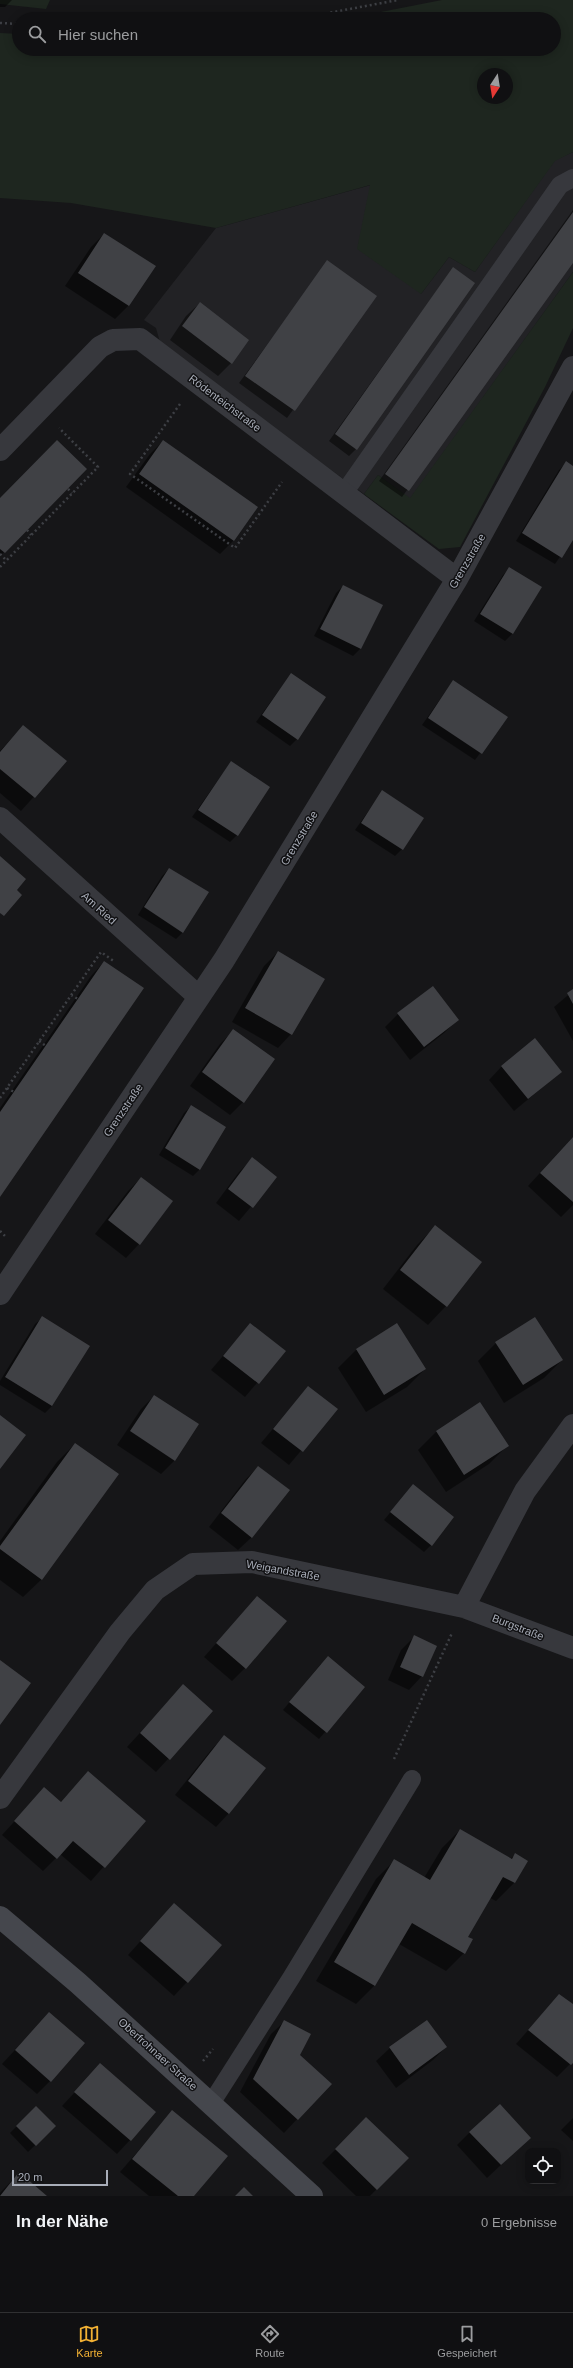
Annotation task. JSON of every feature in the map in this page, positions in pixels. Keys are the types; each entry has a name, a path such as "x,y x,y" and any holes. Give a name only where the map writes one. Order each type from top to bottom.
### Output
{"main road":[{"name":"Oberfrohnaer Straße","path":"0,1917 78,1982 212,2102 312,2196"}],"street":[{"name":"Rödenteichstraße","path":"0,450 100,347 113,340 140,339 457,579"},
{"name":"Grenzstraße","path":"0,1294 199,997 457,579 573,367"},
{"name":"Am Ried","path":"0,818 199,997"},
{"path":"464,1607 525,1491 573,1425"},
{"name":"Weigandstraße","path":"0,1798 120,1632 155,1590 193,1564 252,1562 464,1607"},
{"name":"Burgstraße","path":"464,1607 573,1648"}],"lane":[{"path":"344,493 560,185 573,178"},
{"path":"212,2102 291,1978 412,1779"}],"path":[{"path":"334,12 398,0"},
{"path":"0,23 12,24"},
{"path":"196,382 130,474 234,548 298,458"},
{"path":"0,567 98,467 40,410"},
{"path":"68,489 72,493"},
{"path":"158,494 161,489"},
{"path":"208,529 211,525"},
{"path":"27,530 31,535"},
{"path":"0,554 6,560"},
{"path":"0,1098 101,952 120,965"},
{"path":"71,994 78,999"},
{"path":"39,1041 46,1046"},
{"path":"7,1088 14,1092"}],"shaded area":[{"path":"0,0 50,0 46,9 0,4"},
{"path":"442,0 573,0 573,152 555,161 475,272 449,257 421,294 357,249 370,185 216,228 71,203 0,198 0,33 12,34 12,56 561,56 561,12 381,12"},
{"path":"573,152 573,272 410,499 378,475 364,494 161,346 156,328 144,320 216,228 371,185 421,294 449,257 475,272 555,160"},
{"path":"573,272 573,328 545,387 460,547 439,549 364,494 378,475 410,498"}],"building":[{"path":"573,212 573,263 409,491 385,474"},
{"path":"104,233 156,266 129,306 78,273"},
{"path":"327,260 377,296 295,411 245,376"},
{"path":"453,267 475,283 357,450 335,434"},
{"path":"200,302 249,340 232,364 182,326"},
{"path":"57,440 87,469 5,553 0,549 0,498"},
{"path":"163,440 258,507 234,541 139,474"},
{"path":"566,461 573,466 573,540 562,558 522,533"},
{"path":"509,567 542,587 513,634 480,614"},
{"path":"343,585 383,605 361,649 320,629"},
{"path":"291,673 326,697 298,740 262,715"},
{"path":"453,680 508,717 482,754 428,718"},
{"path":"23,725 67,761 35,798 0,769 0,752"},
{"path":"231,761 270,787 238,836 198,810"},
{"path":"382,790 424,818 403,850 361,823"},
{"path":"0,856 26,879 17,890 22,895 4,916 0,913"},
{"path":"169,868 209,892 183,933 144,907"},
{"path":"278,951 325,979 292,1035 245,1008"},
{"path":"104,961 144,988 0,1197 0,1112"},
{"path":"433,986 459,1020 424,1047 397,1013"},
{"path":"573,989 573,1004 567,993"},
{"path":"233,1029 275,1059 244,1103 202,1072"},
{"path":"535,1038 562,1072 528,1099 501,1066"},
{"path":"191,1105 226,1127 200,1170 165,1148"},
{"path":"573,1137 573,1202 540,1173"},
{"path":"252,1157 277,1177 253,1208 228,1189"},
{"path":"141,1177 173,1201 140,1245 108,1220"},
{"path":"435,1225 482,1262 447,1307 400,1270"},
{"path":"42,1316 90,1346 52,1406 5,1377"},
{"path":"535,1317 563,1360 523,1385 495,1342"},
{"path":"250,1323 286,1351 259,1384 223,1356"},
{"path":"397,1323 426,1369 384,1395 356,1349"},
{"path":"308,1386 338,1409 303,1452 273,1429"},
{"path":"154,1395 199,1424 175,1461 130,1431"},
{"path":"480,1402 509,1446 464,1475 436,1431"},
{"path":"0,1415 26,1435 0,1469"},
{"path":"75,1443 119,1474 42,1580 0,1549 0,1546"},
{"path":"258,1466 290,1490 252,1538 221,1513"},
{"path":"413,1484 454,1517 432,1546 390,1512"},
{"path":"257,1596 287,1621 246,1669 216,1643"},
{"path":"414,1635 437,1646 423,1677 400,1667"},
{"path":"328,1656 365,1687 327,1733 289,1702"},
{"path":"0,1660 31,1683 0,1725"},
{"path":"183,1684 213,1711 170,1760 140,1733"},
{"path":"224,1735 266,1768 229,1814 188,1781"},
{"path":"88,1771 146,1821 105,1868 73,1841 57,1859 14,1821 44,1787 61,1802"},
{"path":"460,1829 512,1859 515,1853 528,1861 515,1883 503,1877 468,1937 473,1939 465,1954 412,1923 375,1986 334,1962 394,1859 430,1880"},
{"path":"174,1903 222,1945 188,1983 140,1941"},
{"path":"559,1994 573,2004 573,2063 571,2065 528,2030"},
{"path":"49,2012 85,2043 51,2082 15,2050"},
{"path":"284,2020 311,2034 300,2055 332,2084 298,2120 253,2079"},
{"path":"427,2020 447,2047 409,2075 389,2047"},
{"path":"100,2063 156,2112 131,2141 74,2092"},
{"path":"500,2104 531,2138 501,2165 469,2132"},
{"path":"36,2106 56,2126 36,2146 16,2126"},
{"path":"172,2110 228,2156 194,2196 178,2196 132,2159"},
{"path":"366,2117 409,2158 377,2190 335,2149"},
{"path":"19,2172 47,2196 0,2196"},
{"path":"244,2187 253,2196 235,2196"}]}
